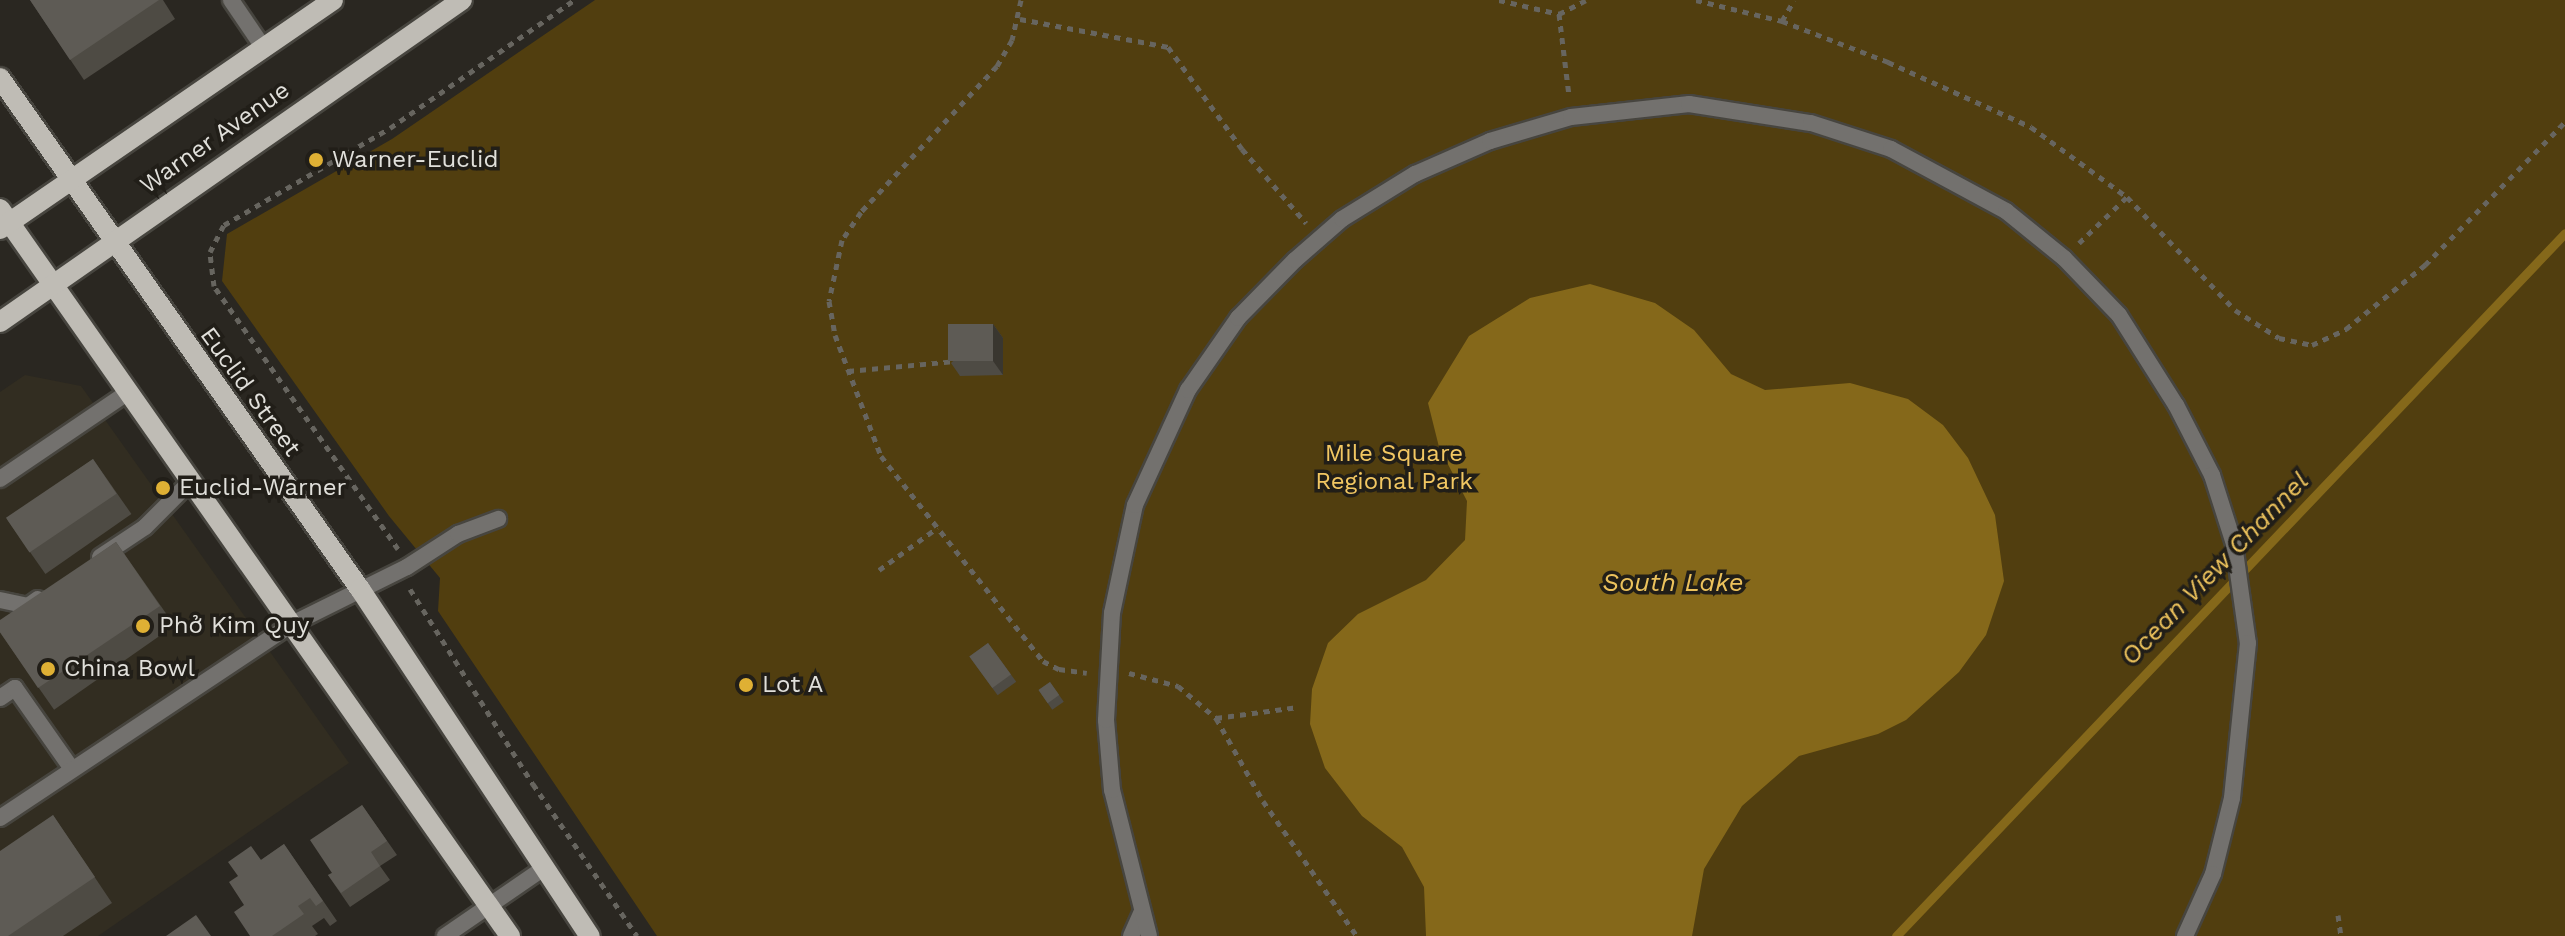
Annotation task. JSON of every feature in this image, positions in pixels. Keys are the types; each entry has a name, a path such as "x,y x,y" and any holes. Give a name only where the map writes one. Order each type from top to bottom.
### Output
{"main road":[{"name":"Warner Avenue","path":"3,220 69,180 333,0"},
{"name":"Warner Avenue","path":"0,322 462,0"},
{"name":"Euclid Street","path":"0,78 113,243 360,589 590,936"},
{"path":"3,220 52,285 510,936"}],"street":[{"path":"231,0 263,47"},
{"path":"1149,936 1112,790 1108,673 1117,577 1135,505 1188,390 1238,318 1320,239 1415,174 1490,141 1571,117 1689,104 1811,123 1891,149 1951,178 2006,211 2064,258 2119,315 2176,405 2212,475 2234,544 2248,643 2232,798 2213,874 2185,936"},
{"path":"0,479 127,393"},
{"path":"80,571 145,527 189,483"},
{"path":"0,818 292,624 407,567 458,534 498,519"},
{"path":"0,600 28,606 54,588"},
{"path":"0,698 15,688 72,769"},
{"path":"445,936 544,868"},
{"path":"1131,936 1142,911"}],"path":[{"path":"574,0 390,128 224,225 210,252 214,286 392,538 407,567 410,589 474,684 533,784 637,936"},
{"path":"1021,0 1020,19 997,66 861,212 842,240 829,301 848,371 881,456 1043,661 1059,669 1134,673 1178,686 1216,718 1263,801 1357,936"},
{"path":"1499,0 1559,14 1586,0"},
{"path":"1696,0 1782,21 1888,62 2031,127 2127,197 2235,310 2279,338 2312,345 2346,329 2425,265 2565,122"},
{"path":"1782,21 1794,0"},
{"path":"1559,14 1571,117"},
{"path":"1020,19 1168,47 1242,149 1320,239"},
{"path":"2064,258 2127,197"},
{"path":"848,371 959,361"},
{"path":"879,570 937,528"},
{"path":"1216,718 1298,707"},
{"path":"2338,915 2341,936"}],"shaded area":[{"path":"25,375 81,386 349,763 98,936 0,936 0,392"}],"green space":[{"name":"Mile Square Regional Park","path":"595,0 2565,0 2565,936 657,936 438,611 440,578 389,516 222,281 227,234 392,139"}],"water":[{"name":"South Lake","path":"1590,284 1655,303 1694,330 1731,374 1765,390 1850,383 1908,399 1943,425 1968,458 1995,515 2004,581 1986,635 1959,672 1906,720 1878,734 1799,756 1742,806 1704,869 1692,936 1426,936 1424,887 1402,847 1362,816 1325,768 1310,724 1312,689 1328,643 1358,614 1426,580 1465,540 1467,501 1439,447 1428,403 1469,336 1530,298"}],"building":[{"path":"30,0 159,0 70,60"},
{"path":"948,324 993,324 993,361 948,361"},
{"path":"93,459 116,494 29,553 6,518"},
{"path":"116,542 160,606 38,688 0,632 0,620"},
{"path":"988,643 1011,675 992,688 969,657"},
{"path":"1050,682 1059,695 1048,703 1039,690"},
{"path":"362,805 387,841 371,852 380,866 341,893 310,840"},
{"path":"53,815 95,877 8,936 0,936 0,851"},
{"path":"284,844 323,901 316,906 310,898 298,906 304,914 272,936 250,936 234,912 244,905 229,882 238,876 228,862 251,846 261,860"},
{"path":"196,915 211,936 166,936"}],"waterway":[{"name":"Ocean View Channel","path":"1896,936 2565,233"}],"place":[{"name":"Warner-Euclid","path":"316,160"},
{"name":"Euclid-Warner","path":"163,488"},
{"name":"Phở Kim Quy","path":"143,626"},
{"name":"China Bowl","path":"48,669"},
{"name":"Lot A","path":"746,685"}]}
